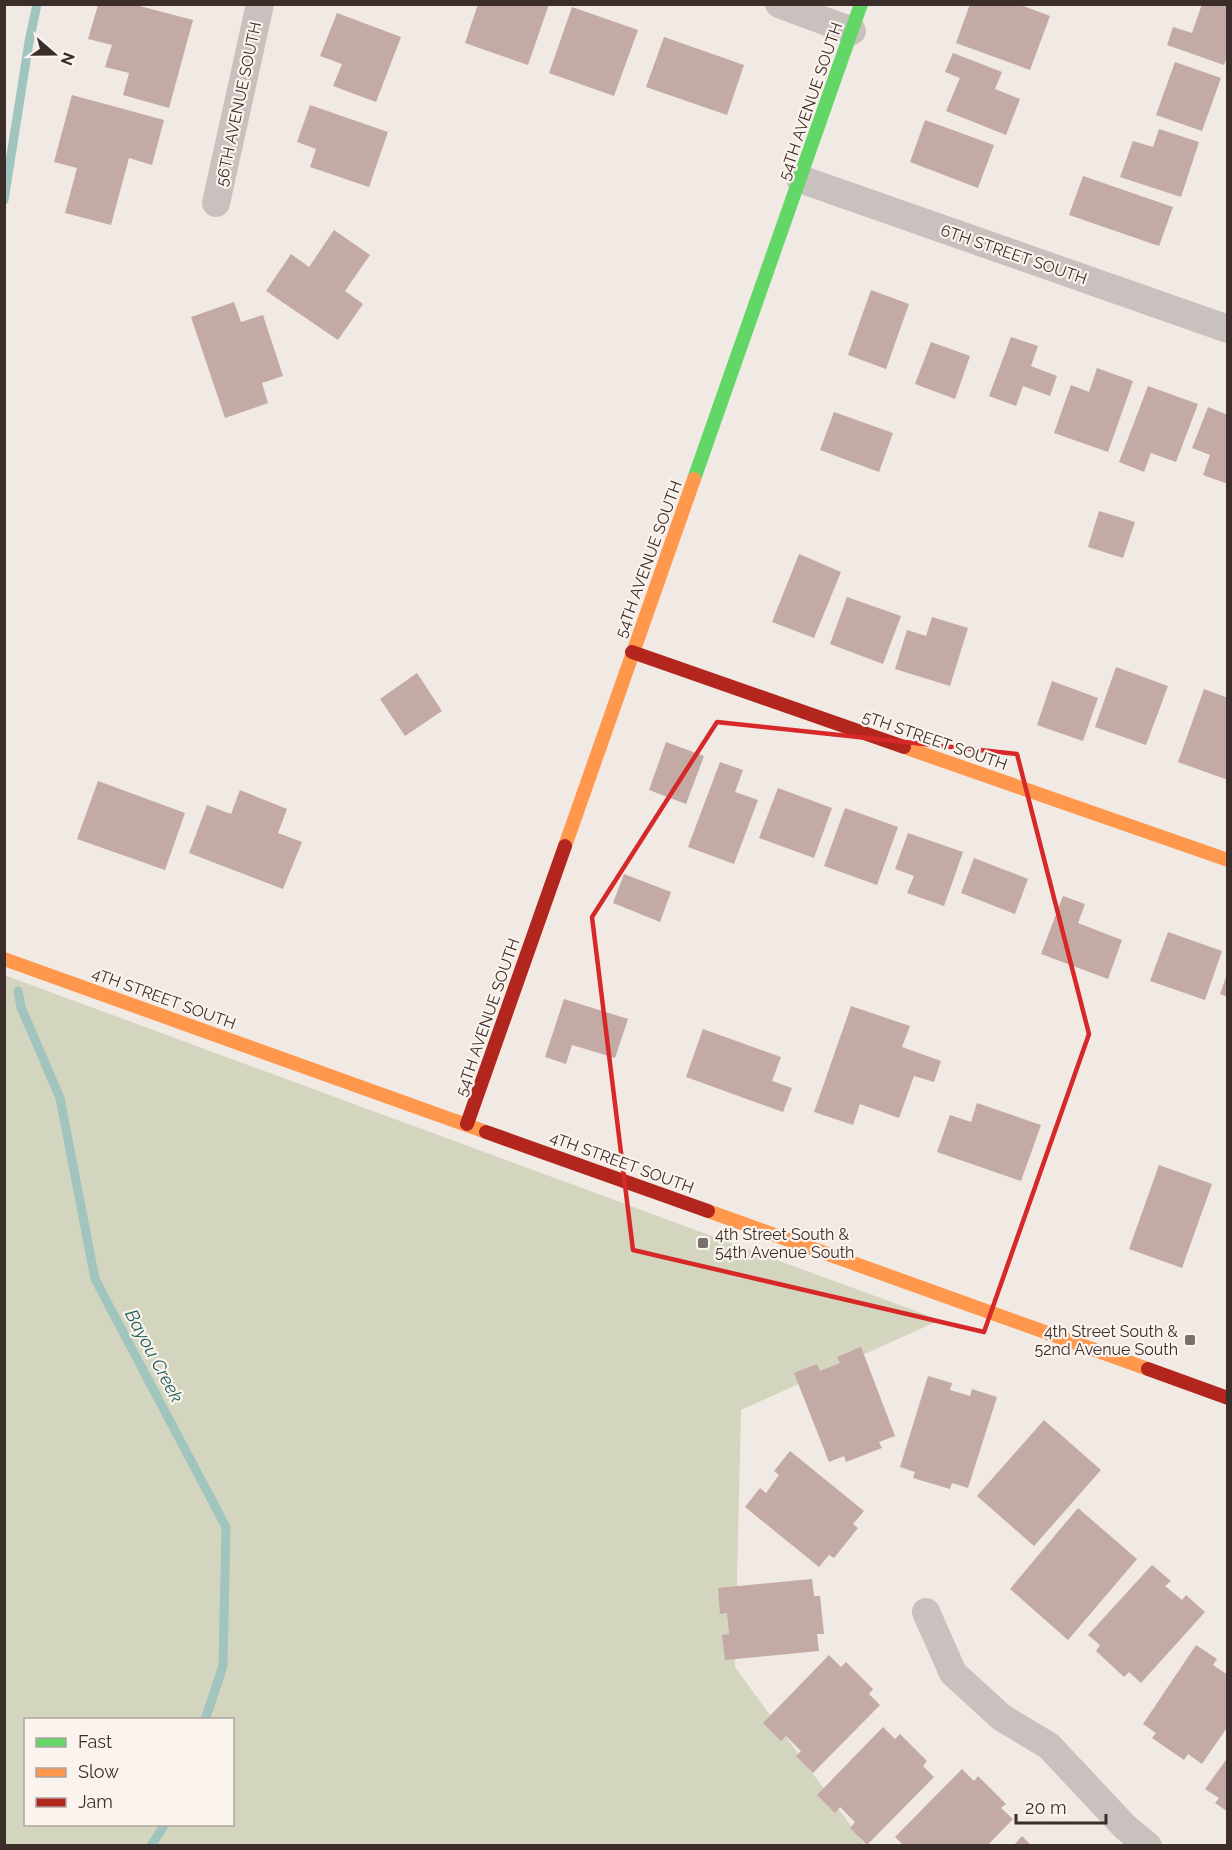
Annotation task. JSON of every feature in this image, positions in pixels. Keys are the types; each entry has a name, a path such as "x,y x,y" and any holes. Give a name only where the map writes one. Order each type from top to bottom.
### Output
{"street":[{"name":"56TH AVENUE SOUTH","path":"216,203 260,4"},
{"path":"779,4 857,17"},
{"name":"54TH AVENUE SOUTH","path":"467,1124 857,17"},
{"name":"6TH STREET SOUTH","path":"800,179 1227,330"},
{"name":"5TH STREET SOUTH","path":"633,652 1227,860"},
{"name":"4TH STREET SOUTH","path":"4,959 1227,1398"},
{"path":"926,1611 954,1673 1001,1718 1049,1746 1125,1827 1148,1845"}],"highlighted area":[{"path":"717,722 1017,754 1089,1034 984,1332 633,1250 592,917"}],"green space":[{"path":"4,975 940,1320 741,1410 735,1667 865,1845 5,1845"}],"building":[{"path":"478,4 549,4 528,65 465,43"},
{"path":"970,4 1018,4 1050,16 1030,70 956,43"},
{"path":"1202,4 1228,5 1228,54 1224,65 1167,45 1173,27 1192,33"},
{"path":"98,5 136,5 193,20 169,108 123,95 129,73 105,67 112,45 88,39"},
{"path":"572,7 638,30 614,96 549,73"},
{"path":"337,13 401,37 376,102 333,86 342,64 320,56"},
{"path":"664,37 744,65 727,115 646,87"},
{"path":"953,53 1002,72 995,89 1020,99 1006,135 946,111 960,78 945,72"},
{"path":"1175,62 1221,78 1202,131 1156,115"},
{"path":"72,95 164,120 152,165 129,158 111,225 65,213 77,168 54,162"},
{"path":"310,105 388,132 369,187 310,167 316,149 297,142"},
{"path":"925,120 994,145 978,188 910,162"},
{"path":"1159,129 1199,142 1181,197 1120,177 1133,141 1153,147"},
{"path":"1083,176 1173,207 1159,246 1069,215"},
{"path":"334,230 370,255 345,291 363,304 338,340 266,291 291,254 309,267"},
{"path":"871,290 909,304 886,369 848,355"},
{"path":"234,302 241,322 263,315 283,376 262,383 268,403 225,418 191,317"},
{"path":"1011,337 1038,346 1031,366 1057,376 1050,396 1023,386 1016,406 989,396"},
{"path":"931,342 970,356 955,399 915,384"},
{"path":"1097,368 1133,381 1108,452 1054,433 1071,385 1089,392"},
{"path":"1148,386 1198,404 1176,462 1151,453 1144,472 1119,462"},
{"path":"1208,407 1228,415 1228,484 1203,475 1210,455 1192,448"},
{"path":"834,412 893,433 879,472 820,450"},
{"path":"1099,511 1135,522 1123,558 1088,547"},
{"path":"799,554 841,572 814,638 772,622"},
{"path":"847,597 901,616 883,664 830,644"},
{"path":"932,617 968,628 950,686 895,669 907,630 926,636"},
{"path":"1116,667 1168,686 1146,745 1095,727"},
{"path":"417,673 442,711 405,736 380,699"},
{"path":"1052,681 1098,698 1083,741 1037,725"},
{"path":"1204,689 1228,698 1228,780 1178,762"},
{"path":"666,742 704,756 686,804 649,790"},
{"path":"720,762 743,770 735,792 758,800 734,864 688,847"},
{"path":"98,781 185,813 165,870 77,839"},
{"path":"778,788 832,808 814,858 759,838"},
{"path":"240,790 287,809 278,833 302,842 283,889 189,853 207,805 231,814"},
{"path":"845,808 898,827 877,885 824,866"},
{"path":"908,833 963,852 944,906 907,893 914,876 895,869"},
{"path":"974,858 1028,879 1015,914 961,893"},
{"path":"624,874 671,892 660,922 613,903"},
{"path":"1063,896 1085,904 1078,923 1122,940 1108,979 1041,954"},
{"path":"1168,932 1222,951 1205,1000 1150,981"},
{"path":"1228,974 1228,997 1220,994"},
{"path":"564,999 628,1019 615,1058 572,1045 566,1064 545,1057"},
{"path":"851,1006 910,1026 902,1047 941,1061 934,1082 914,1076 899,1118 860,1104 853,1125 814,1112"},
{"path":"703,1029 781,1057 772,1081 792,1088 783,1112 686,1077"},
{"path":"977,1103 1041,1125 1021,1181 937,1152 950,1115 971,1122"},
{"path":"1159,1165 1212,1184 1182,1268 1129,1249"},
{"path":"861,1347 895,1436 879,1442 882,1448 846,1462 844,1456 829,1462 794,1373 817,1364 820,1371 840,1363 837,1357"},
{"path":"928,1376 952,1383 950,1390 970,1396 972,1389 997,1397 968,1488 952,1483 950,1489 913,1478 915,1472 900,1467"},
{"path":"1044,1420 1101,1470 1034,1546 977,1496"},
{"path":"790,1451 864,1511 853,1524 858,1528 834,1558 829,1555 819,1567 745,1507 760,1488 766,1493 779,1475 774,1471"},
{"path":"1078,1508 1137,1559 1068,1640 1010,1589"},
{"path":"1152,1565 1171,1581 1165,1586 1182,1600 1186,1595 1205,1612 1141,1683 1129,1672 1124,1677 1096,1651 1100,1645 1088,1635"},
{"path":"812,1579 814,1596 820,1596 824,1634 817,1634 819,1651 725,1660 722,1635 729,1634 727,1613 720,1614 718,1588"},
{"path":"1196,1645 1217,1659 1213,1665 1228,1675 1228,1726 1202,1764 1188,1754 1184,1760 1152,1738 1156,1733 1143,1724"},
{"path":"829,1655 841,1667 846,1662 873,1689 869,1694 880,1705 813,1773 796,1756 801,1751 786,1736 781,1741 763,1723"},
{"path":"883,1727 895,1739 900,1734 927,1761 923,1766 934,1777 867,1845 850,1828 855,1822 840,1807 835,1813 817,1795"},
{"path":"1228,1757 1228,1812 1215,1803 1219,1798 1205,1789"},
{"path":"962,1769 974,1781 978,1776 1006,1804 1001,1808 1013,1819 987,1846 904,1846 895,1837"},
{"path":"1022,1836 1032,1846 1013,1846"}],"waterway":[{"name":"Bayou Creek","path":"4,200 37,4"},
{"name":"Bayou Creek","path":"18,991 21,1007 60,1098 95,1279 226,1527 223,1666 206,1718"},
{"name":"Bayou Creek","path":"151,1846 164,1826"}],"traffic: fast":[{"path":"694,479 861,4"}],"traffic: slow":[{"path":"565,846 694,479"},
{"path":"904,747 1228,860"},
{"path":"4,959 486,1132"},
{"path":"708,1211 1148,1369"}],"traffic: jam":[{"path":"632,652 904,747"},
{"path":"467,1124 565,846"},
{"path":"486,1132 708,1211"},
{"path":"1148,1369 1228,1398"}],"place":[{"name":"4th Street South & 54th Avenue South","path":"703,1243"},
{"name":"4th Street South & 52nd Avenue South","path":"1190,1340"}]}
